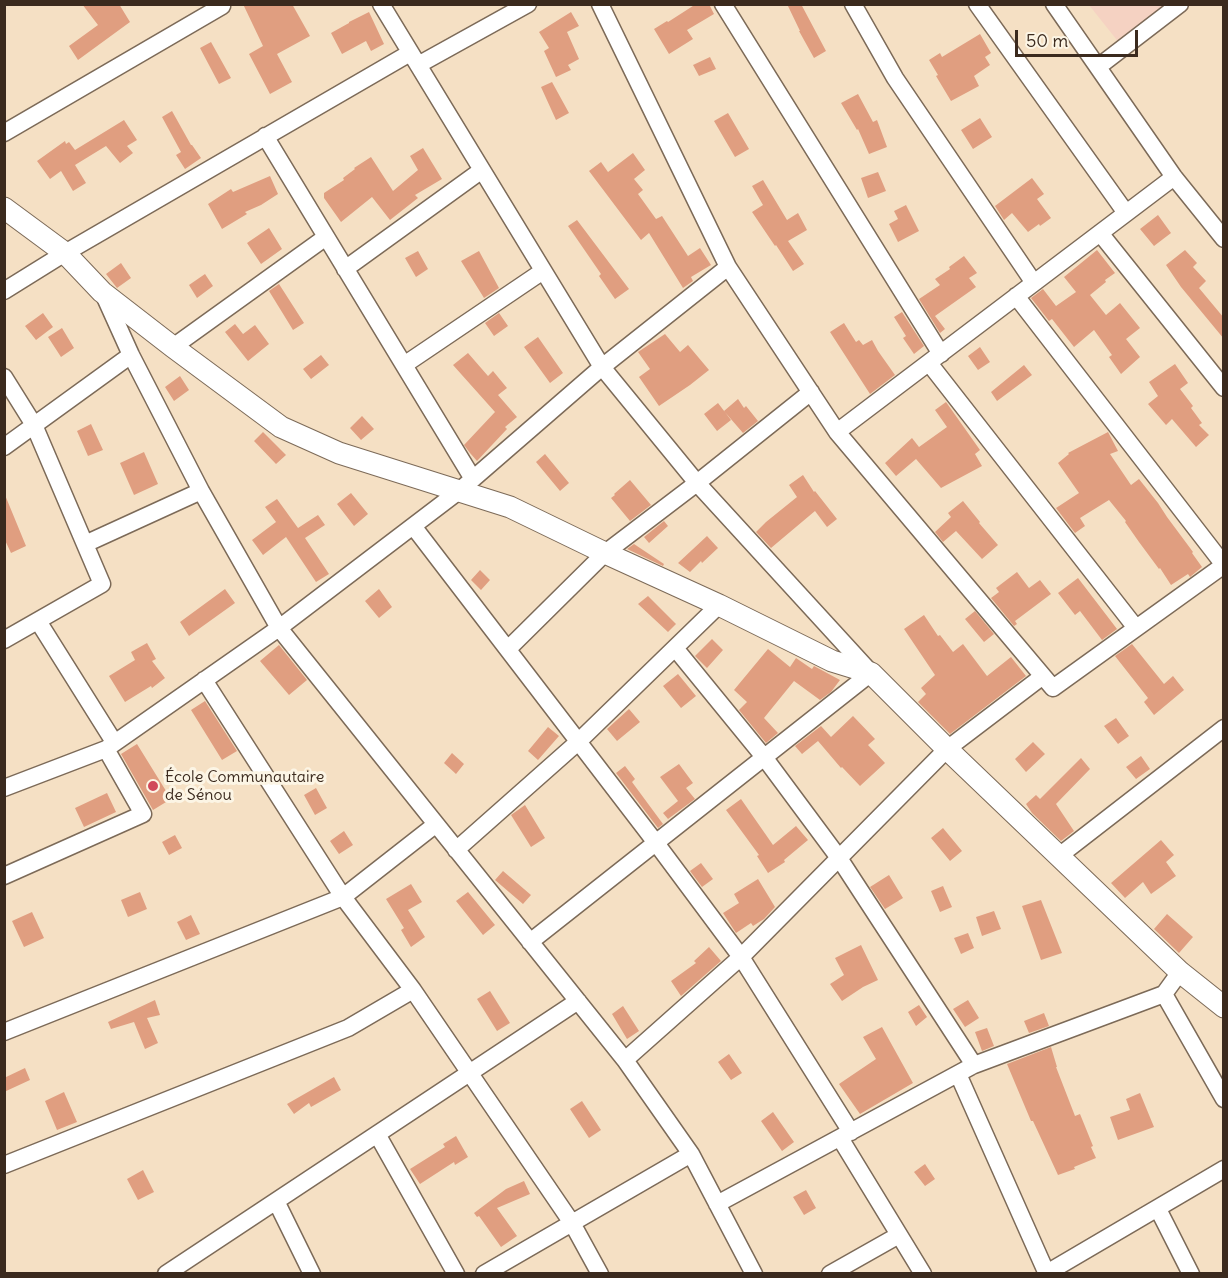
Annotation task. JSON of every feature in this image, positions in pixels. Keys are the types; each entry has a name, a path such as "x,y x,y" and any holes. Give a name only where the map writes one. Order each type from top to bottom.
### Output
{"street":[{"path":"381,4 602,367 697,483 871,673 947,749 1180,972 1223,1006"},
{"path":"4,291 265,136 414,59 528,4"},
{"path":"600,4 728,267 837,432 1053,688 1224,565 1016,296"},
{"path":"723,4 935,358 1136,628"},
{"path":"853,4 896,78 1034,283"},
{"path":"977,4 1126,213"},
{"path":"1054,4 1174,177 1224,239"},
{"path":"1098,67 1180,4"},
{"path":"4,133 222,6"},
{"path":"265,136 404,365 466,485"},
{"path":"345,269 482,170"},
{"path":"837,432 1174,177"},
{"path":"4,208 65,253 102,292 281,427 339,453 466,485 832,661 871,673"},
{"path":"1100,233 1224,387"},
{"path":"173,347 326,237"},
{"path":"4,788 110,745 279,628 466,485 602,367 728,267"},
{"path":"404,365 543,271"},
{"path":"102,292 131,356 201,490 279,628 625,1060 691,1154 748,1271"},
{"path":"4,447 131,356"},
{"path":"4,377 34,425 102,584 4,640"},
{"path":"508,649 605,553 811,392"},
{"path":"85,544 201,490"},
{"path":"413,526 741,957 846,1135 923,1274"},
{"path":"456,850 578,741 719,605"},
{"path":"4,876 143,814 110,745 38,621"},
{"path":"675,648 764,757 839,858 974,1065"},
{"path":"530,942 871,673"},
{"path":"625,1060 741,957 947,749 1042,676"},
{"path":"204,680 343,897 413,990 572,1223 600,1274"},
{"path":"1059,856 1224,728"},
{"path":"4,1032 343,897 435,825"},
{"path":"717,1204 974,1065 1164,994 1180,972"},
{"path":"4,1165 348,1028 413,990"},
{"path":"1164,994 1224,1099"},
{"path":"166,1274 578,1001"},
{"path":"958,1074 1047,1273 1224,1168"},
{"path":"377,1134 456,1274"},
{"path":"484,1274 691,1154"},
{"path":"276,1201 312,1274"},
{"path":"1158,1209 1191,1274"},
{"path":"830,1274 900,1235"}],"shaded area":[{"path":"1089,5 1170,5 1120,44"}],"building":[{"path":"82,4 119,4 130,22 78,60 69,46 98,25"},
{"path":"243,4 292,4 310,36 277,54 292,82 270,94 249,54 263,46"},
{"path":"696,4 709,4 714,14 687,30 693,39 669,54 654,29"},
{"path":"787,4 801,4 826,51 814,58"},
{"path":"369,12 384,44 371,51 366,41 342,54 331,33"},
{"path":"571,12 579,26 567,32 579,59 568,65 571,70 556,77 544,51 549,48 539,32"},
{"path":"980,34 991,53 985,57 990,65 974,76 979,86 951,101 929,60 940,53 942,57"},
{"path":"211,42 231,78 219,84 200,48"},
{"path":"710,57 716,69 699,76 693,65"},
{"path":"552,82 569,113 556,120 541,87"},
{"path":"858,94 873,122 877,120 887,147 869,154 858,129 841,103"},
{"path":"172,111 201,158 185,169 176,155 181,152 162,117"},
{"path":"728,113 749,149 735,157 714,121"},
{"path":"980,118 992,137 973,149 961,130"},
{"path":"124,120 137,140 127,146 133,153 120,163 106,146 75,165 86,183 73,191 61,171 50,179 37,161 65,141 66,144 69,142 75,150"},
{"path":"423,148 442,179 415,195 418,198 390,220 372,197 341,222 324,198 324,193 344,180 343,178 354,168 371,157 393,191 418,170 410,156"},
{"path":"633,153 645,170 634,179 643,190 638,194 656,219 662,216 688,256 700,248 711,265 691,277 693,281 683,288 649,233 641,240 589,171 601,162 608,172"},
{"path":"878,172 886,191 868,198 861,178"},
{"path":"270,176 278,194 245,212 247,214 222,229 208,204 231,189 233,192"},
{"path":"1032,178 1044,194 1037,199 1051,218 1028,232 1012,213 1004,220 995,206"},
{"path":"763,180 787,220 798,213 807,230 788,241 804,264 793,271 752,212 763,205 752,186"},
{"path":"906,205 919,231 898,242 889,224 898,219 894,211"},
{"path":"1158,215 1171,233 1154,246 1140,229"},
{"path":"577,220 629,289 615,299 568,226"},
{"path":"269,228 282,249 261,264 247,243"},
{"path":"1097,250 1115,273 1090,295 1106,315 1120,303 1140,328 1126,339 1140,357 1121,374 1109,357 1112,355 1094,330 1074,347 1052,319 1049,321 1031,298 1043,289 1056,306 1076,292 1064,277"},
{"path":"1185,250 1197,263 1193,267 1206,281 1199,288 1224,318 1224,339 1166,265"},
{"path":"418,251 428,269 416,277 405,258"},
{"path":"479,251 499,288 484,298 461,261"},
{"path":"964,256 977,273 969,278 976,287 935,316 945,329 940,333 919,299 940,285 935,279"},
{"path":"121,263 131,278 117,288 106,274"},
{"path":"205,274 213,286 197,298 189,285"},
{"path":"279,284 304,323 293,330 269,291"},
{"path":"902,312 924,346 914,354 903,338 906,336 894,317"},
{"path":"43,313 53,327 36,340 25,326"},
{"path":"499,313 508,326 494,336 485,323"},
{"path":"844,323 856,342 859,340 863,345 872,340 895,375 870,394 830,332"},
{"path":"235,324 243,334 255,325 269,344 248,361 225,332"},
{"path":"62,328 74,348 61,357 48,337"},
{"path":"665,334 680,352 688,345 709,370 659,406 639,377 650,369 638,352"},
{"path":"538,337 563,373 550,383 524,347"},
{"path":"980,347 990,362 978,370 968,356"},
{"path":"468,353 488,376 493,371 507,388 498,395 517,417 505,427 507,429 477,461 464,445 495,412 453,365"},
{"path":"321,355 329,365 311,379 303,369"},
{"path":"1175,364 1188,383 1180,389 1202,423 1199,425 1209,435 1196,447 1172,419 1166,425 1148,404 1158,396 1149,382"},
{"path":"1024,365 1032,375 997,401 991,392"},
{"path":"180,376 189,390 174,401 165,387"},
{"path":"738,399 758,421 743,433 724,411"},
{"path":"946,402 980,450 975,454 982,466 941,488 916,459 896,476 885,463 912,438 919,447 947,427 935,410"},
{"path":"718,403 731,420 717,431 704,414"},
{"path":"362,416 374,429 361,440 350,428"},
{"path":"91,424 103,450 88,456 77,431"},
{"path":"263,432 286,455 276,464 254,441"},
{"path":"1108,432 1118,451 1110,454 1131,485 1139,479 1202,567 1190,577 1188,574 1171,585 1109,500 1080,518 1085,526 1075,533 1056,508 1079,493 1058,463 1068,453"},
{"path":"144,452 158,484 134,495 120,463"},
{"path":"545,454 569,483 560,491 536,462"},
{"path":"803,475 837,519 827,527 815,511 771,548 756,532 797,497 789,485"},
{"path":"630,480 651,505 630,521 611,498"},
{"path":"351,493 368,514 354,526 337,504"},
{"path":"5,495 26,546 11,553 4,538"},
{"path":"277,499 298,528 318,515 325,525 305,538 329,574 316,582 286,537 263,555 252,540 276,522 265,507"},
{"path":"963,501 998,545 982,559 956,531 943,542 935,532 951,517 948,513"},
{"path":"664,521 668,526 649,543 644,537"},
{"path":"707,536 718,548 690,572 678,563"},
{"path":"634,544 664,564 663,566 627,549"},
{"path":"480,570 490,580 481,590 471,580"},
{"path":"1017,572 1029,588 1040,580 1051,594 1015,621 1017,624 1014,626 991,598 999,592 996,588"},
{"path":"1078,578 1117,629 1102,640 1080,611 1075,615 1058,593"},
{"path":"225,589 235,603 189,636 180,622"},
{"path":"379,589 392,607 379,618 365,601"},
{"path":"648,596 676,624 668,632 638,604"},
{"path":"975,611 994,634 984,642 965,619"},
{"path":"924,615 938,636 940,635 953,652 963,644 987,676 1011,657 1026,676 950,734 918,702 926,694 921,688 935,675 904,629"},
{"path":"712,639 723,650 707,668 695,656"},
{"path":"147,643 156,659 152,661 165,678 152,688 151,686 125,702 109,676 135,660 131,652"},
{"path":"1132,644 1164,684 1173,676 1184,690 1154,715 1144,702 1148,698 1115,656"},
{"path":"279,645 307,680 289,695 260,661"},
{"path":"768,649 790,667 796,658 812,669 814,666 840,680 831,692 820,700 794,681 764,718 778,733 766,743 739,710 747,702 734,690"},
{"path":"678,674 696,696 681,708 663,686"},
{"path":"205,701 237,751 222,760 191,710"},
{"path":"629,709 640,722 617,741 607,729"},
{"path":"853,716 875,739 868,745 885,763 860,786 818,741 802,754 795,746 821,726 831,737"},
{"path":"1116,718 1129,736 1118,744 1104,726"},
{"path":"548,727 559,736 538,760 528,751"},
{"path":"1033,742 1045,754 1026,772 1015,759"},
{"path":"137,744 171,799 153,810 121,754"},
{"path":"452,753 464,764 456,774 444,763"},
{"path":"1141,756 1150,769 1136,779 1126,767"},
{"path":"1081,758 1090,769 1056,804 1074,831 1061,841 1032,813 1026,804 1036,795 1040,799"},
{"path":"679,764 693,783 686,788 695,799 668,819 663,813 678,801 660,777"},
{"path":"625,766 635,779 632,782 663,824 658,828 616,773"},
{"path":"316,788 327,808 315,815 304,795"},
{"path":"107,793 116,812 84,827 75,808"},
{"path":"741,799 773,845 796,826 808,840 784,860 785,862 768,873 757,856 759,855 726,810"},
{"path":"525,805 545,838 531,847 511,815"},
{"path":"943,828 962,851 950,861 931,838"},
{"path":"344,831 353,845 339,854 330,841"},
{"path":"175,835 182,848 169,855 162,842"},
{"path":"1161,840 1174,855 1166,862 1176,876 1151,894 1143,882 1125,898 1111,883"},
{"path":"701,863 713,879 702,887 690,871"},
{"path":"503,871 531,895 523,904 495,880"},
{"path":"889,875 903,898 885,909 870,887"},
{"path":"758,879 775,907 764,919 753,926 751,923 736,933 723,913 739,903 734,894"},
{"path":"411,884 422,902 408,910 425,937 411,947 401,930 404,928 386,899"},
{"path":"943,886 952,907 940,912 931,891"},
{"path":"140,892 147,909 128,917 121,900"},
{"path":"468,892 495,925 483,935 456,901"},
{"path":"1041,900 1062,953 1041,960 1022,906"},
{"path":"994,911 1001,929 982,936 976,917"},
{"path":"32,912 44,938 24,947 12,921"},
{"path":"1167,914 1193,937 1179,953 1154,929"},
{"path":"191,915 200,934 186,940 177,922"},
{"path":"968,933 974,948 961,954 954,938"},
{"path":"861,945 878,980 842,1001 830,984 844,975 835,958"},
{"path":"709,947 721,961 681,996 671,981 696,963 694,961"},
{"path":"490,991 510,1023 497,1031 477,999"},
{"path":"155,1000 160,1015 147,1018 158,1043 145,1049 134,1022 111,1029 108,1022"},
{"path":"968,1000 979,1018 965,1027 953,1009"},
{"path":"919,1005 927,1017 916,1026 908,1012"},
{"path":"623,1006 639,1031 627,1039 612,1014"},
{"path":"1044,1013 1049,1026 1029,1033 1024,1021"},
{"path":"882,1027 913,1083 860,1114 839,1084 876,1059 863,1037"},
{"path":"987,1028 994,1046 982,1051 975,1032"},
{"path":"1051,1047 1056,1067 1075,1116 1080,1114 1096,1158 1058,1175 1031,1121 1007,1064"},
{"path":"729,1054 742,1073 731,1080 718,1062"},
{"path":"25,1068 30,1080 4,1092 4,1078"},
{"path":"334,1077 341,1090 311,1107 309,1103 294,1114 287,1104"},
{"path":"64,1092 77,1122 57,1130 45,1101"},
{"path":"1140,1093 1154,1127 1118,1140 1110,1117 1130,1110 1126,1099"},
{"path":"582,1101 601,1130 589,1138 570,1109"},
{"path":"773,1112 794,1142 782,1151 761,1121"},
{"path":"456,1136 468,1157 455,1165 454,1162 420,1184 410,1169 445,1147 443,1144"},
{"path":"925,1164 935,1179 925,1186 914,1172"},
{"path":"143,1170 154,1192 138,1200 127,1179"},
{"path":"524,1181 530,1194 497,1208 517,1236 501,1247 479,1216 477,1217 474,1213 506,1189"},
{"path":"806,1190 816,1208 804,1215 793,1197"}],"place":[{"name":"École Communautaire de Sénou","path":"153,786"}]}
